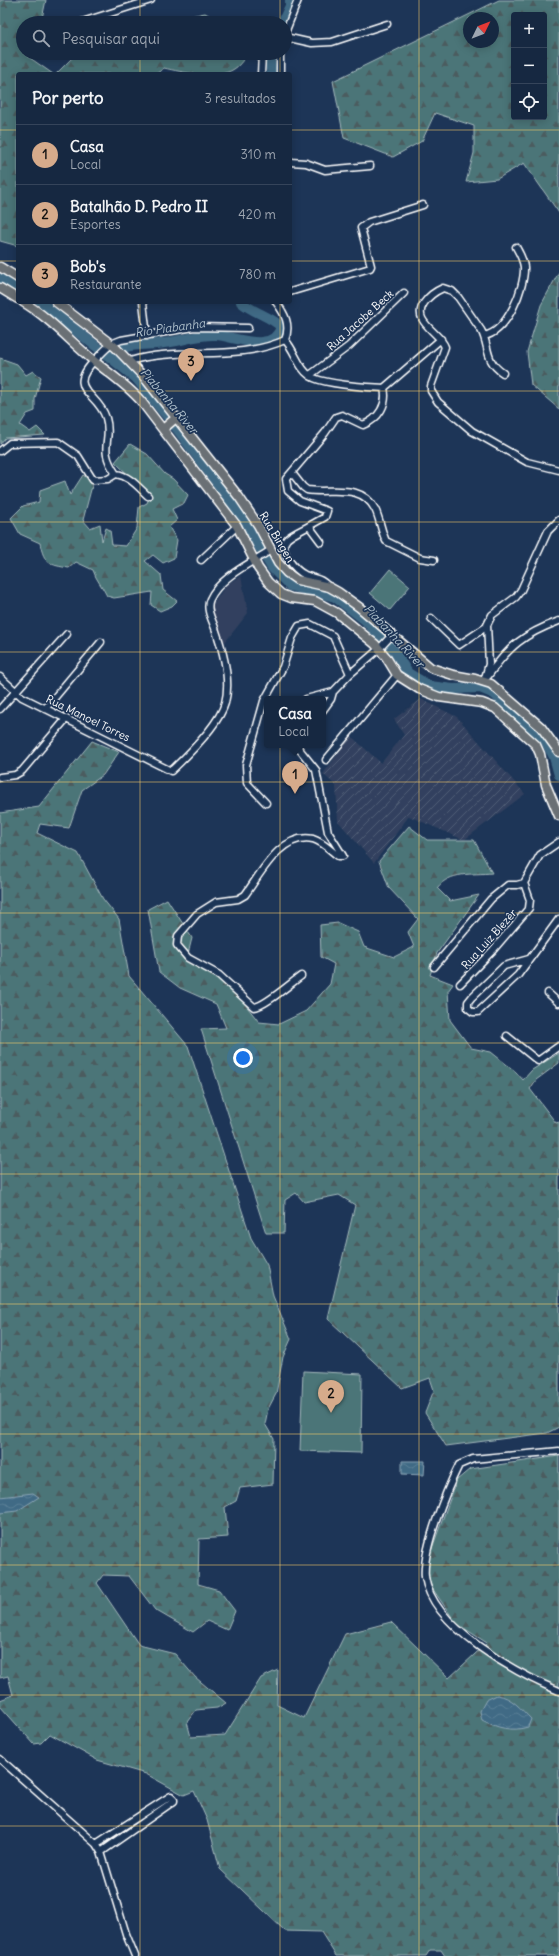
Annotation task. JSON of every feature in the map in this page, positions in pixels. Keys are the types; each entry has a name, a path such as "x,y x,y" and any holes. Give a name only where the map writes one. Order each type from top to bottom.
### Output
{"main road":[{"path":"0,267 16,277"},
{"path":"0,288 16,298"},
{"path":"27,304 38,310 132,390 236,526 265,579 281,594 327,606 379,649 397,675 428,693 451,699 489,705 502,714 536,745 540,754 546,785 559,816"},
{"name":"Rua Bingen","path":"58,304 110,347 128,359 141,374 177,417 239,497 258,525 278,563 287,573 297,580 330,587 359,607 431,668 491,684 541,727 559,752"},
{"path":"163,429 177,417"}],"street":[{"path":"101,16 151,0"},
{"path":"292,16 298,0"},
{"path":"292,39 312,43 332,42 387,24"},
{"path":"261,60 261,72"},
{"path":"279,60 280,72"},
{"path":"292,162 302,162 325,170 370,166"},
{"path":"292,291 367,270 371,266 361,228 369,222 423,206"},
{"path":"484,336 491,335 497,330 518,300 524,269 523,259 516,247"},
{"path":"503,373 488,357 484,336 458,297 452,291 443,288 426,300 420,313 426,324 441,340 445,351 430,386 431,391 438,402 472,431 490,443 527,462 559,470"},
{"name":"Rua Jacobe Beck","path":"310,376 349,346 404,293"},
{"path":"143,304 147,336"},
{"path":"128,359 264,348 285,340 288,334 286,318 277,304"},
{"path":"116,474 108,463 106,456 106,418 103,411 83,385 83,374 96,359 120,340 198,327 248,328"},
{"path":"285,340 292,347 302,367 310,376 338,383 384,388 441,340"},
{"path":"141,374 140,364 144,357"},
{"path":"330,587 321,579 298,571 287,556 284,547 288,538 325,517 327,513 300,501 288,491 286,479 287,475 292,473 339,415 363,425 376,417 385,405 386,396 384,388"},
{"path":"0,451 10,443 58,442 78,456 93,480 108,479 116,474 123,475 148,496"},
{"path":"292,473 307,490 341,490 354,492 364,496 374,507 386,541 420,558 434,560"},
{"path":"431,618 459,645 486,627 492,615 516,597 521,590 548,531 559,520"},
{"path":"201,560 236,526"},
{"path":"309,526 321,542"},
{"path":"254,561 271,550"},
{"name":"Rua Manoel Torres","path":"0,677 14,692 45,709 171,771 199,742 219,715 225,702 226,680 219,641 209,611 208,604 210,598 225,581 254,561"},
{"path":"484,681 502,657 517,643 536,630 559,621"},
{"path":"267,696 283,667 292,638 299,626 310,624 333,636 350,674"},
{"path":"484,681 489,664 486,627"},
{"path":"0,709 67,634"},
{"path":"326,706 331,699 333,692 392,635"},
{"path":"45,709 101,642"},
{"path":"326,760 397,675"},
{"path":"318,696 333,692"},
{"path":"264,701 246,765 247,783 266,803"},
{"path":"0,777 15,775 22,771 66,719"},
{"path":"299,748 312,764 318,776 328,832 343,856 338,856 327,846 313,839 304,839 291,843 273,856 245,895 238,899 216,902 191,920 178,936 177,945 188,958 220,974 254,1007 260,1006 270,1000 301,976"},
{"path":"434,967 450,946 501,890 508,885 524,883 540,855 559,842"},
{"name":"Rua Luiz Blezêr","path":"460,984 493,950 529,908 530,900 524,883"},
{"path":"529,959 504,966 468,1002 468,1008 476,1013 518,975 559,919"},
{"path":"548,993 559,1003"},
{"path":"507,1036 538,1061 559,1046"},
{"path":"559,1451 473,1459 459,1465 426,1555 425,1577 430,1596 441,1613 483,1649 532,1680 559,1691"},
{"path":"0,1759 96,1844 101,1852 119,1913 135,1956"},
{"path":"96,1844 170,1796 174,1799 174,1801 101,1852"}],"shaded area":[{"path":"241,576 248,613 222,646 212,606 227,584"},
{"path":"421,699 457,717 525,794 464,840 409,816 374,863 338,821 336,786 323,774 351,736 381,763 404,735 394,719"}],"green space":[{"path":"0,0 46,0 43,16 16,16 16,60 33,60 50,72 16,72 16,245 0,241"},
{"path":"499,0 559,0 559,213 524,163 497,179 466,182 474,153 474,126 435,113 422,141 393,157 344,138 333,81 463,18 463,48 499,48 499,12 474,12"},
{"path":"205,13 210,16 191,16"},
{"path":"70,60 243,60 234,69 227,72 186,72 164,68 159,72 58,72"},
{"path":"559,272 559,409 531,385 527,352 541,305"},
{"path":"0,358 17,364 26,375 33,371 41,377 35,399 35,411 27,414 20,425 30,432 37,427 45,435 5,438 0,444"},
{"path":"130,444 147,454 165,474 173,479 188,495 184,503 172,509 177,520 169,527 177,540 174,558 163,563 153,555 145,561 161,575 163,590 177,601 172,606 160,611 151,605 152,592 114,598 107,596 93,570 76,562 69,568 57,566 49,562 44,555 40,543 20,534 11,518 23,506 39,502 40,490 65,481 70,495 83,475 93,482 83,520 90,528 100,524 102,541 106,528 110,530 112,545 126,546 137,528 139,507 147,503 150,496 115,462"},
{"path":"390,569 410,586 390,610 370,593"},
{"path":"92,741 119,752 103,775 82,790 69,828 40,824 37,833 78,853 103,899 119,919 129,976 188,1046 251,1238 267,1265 273,1296 291,1339 283,1357 276,1394 268,1409 265,1424 274,1439 273,1484 240,1488 236,1501 225,1507 228,1537 199,1539 198,1584 219,1590 235,1611 227,1630 207,1621 193,1632 155,1610 129,1576 103,1575 97,1583 139,1645 175,1654 195,1677 226,1703 217,1708 196,1710 187,1722 191,1737 225,1735 261,1678 278,1670 277,1705 304,1718 345,1634 391,1622 449,1678 487,1643 456,1623 430,1585 427,1562 457,1480 470,1469 559,1456 559,1956 445,1956 441,1950 430,1950 426,1956 336,1956 321,1932 285,1931 220,1869 207,1820 194,1791 184,1795 146,1774 97,1760 50,1734 41,1743 34,1744 0,1706 0,1700 13,1695 8,1676 0,1678 0,813 39,807"},
{"path":"409,826 427,840 474,840 492,873 455,876 442,883 437,888 450,901 479,895 437,953 430,975 453,984 448,991 450,1020 471,1048 491,1052 516,1072 523,1080 532,1070 559,1053 559,1063 536,1080 530,1089 556,1123 559,1122 559,1427 547,1433 446,1446 425,1413 434,1390 430,1378 402,1388 328,1319 355,1205 339,1195 304,1202 296,1193 285,1200 284,1233 266,1233 201,1029 226,1028 216,1004 180,988 159,972 148,909 167,899 192,938 188,954 237,994 259,1022 279,1024 306,1011 330,984 334,964 321,957 320,925 338,923 358,932 364,947 394,957 414,947 408,932 418,919 389,888 379,861"},
{"path":"303,1371 362,1374 361,1453 300,1451"}],"water":[{"path":"402,1461 425,1461 424,1475 402,1474"},
{"path":"33,1493 39,1497 17,1511 0,1513 0,1497"},
{"path":"497,1695 507,1698 524,1711 531,1719 528,1727 510,1729 493,1725 482,1720 480,1711 486,1700"}],"waterway":[{"name":"Rio Piabanha","path":"285,16 290,6 290,0"},
{"name":"Rio Piabanha","path":"270,60 272,72"},
{"path":"0,278 16,286"},
{"name":"Piabanha River","path":"43,304 136,378 172,422 238,511 272,568 290,586 335,597 365,620 394,651 408,673 430,686 453,689 480,688 494,694 545,740 554,757 559,775"},
{"name":"Rio Piabanha","path":"114,358 114,353 120,349 137,345 164,343 216,335 252,342 262,342 270,340 277,335 281,327 278,324 244,304"}],"place":[{"name":"Bob's","path":"191,381"},
{"name":"Casa","path":"295,794"},
{"name":"Batalhão D. Pedro II","path":"331,1413"}]}
